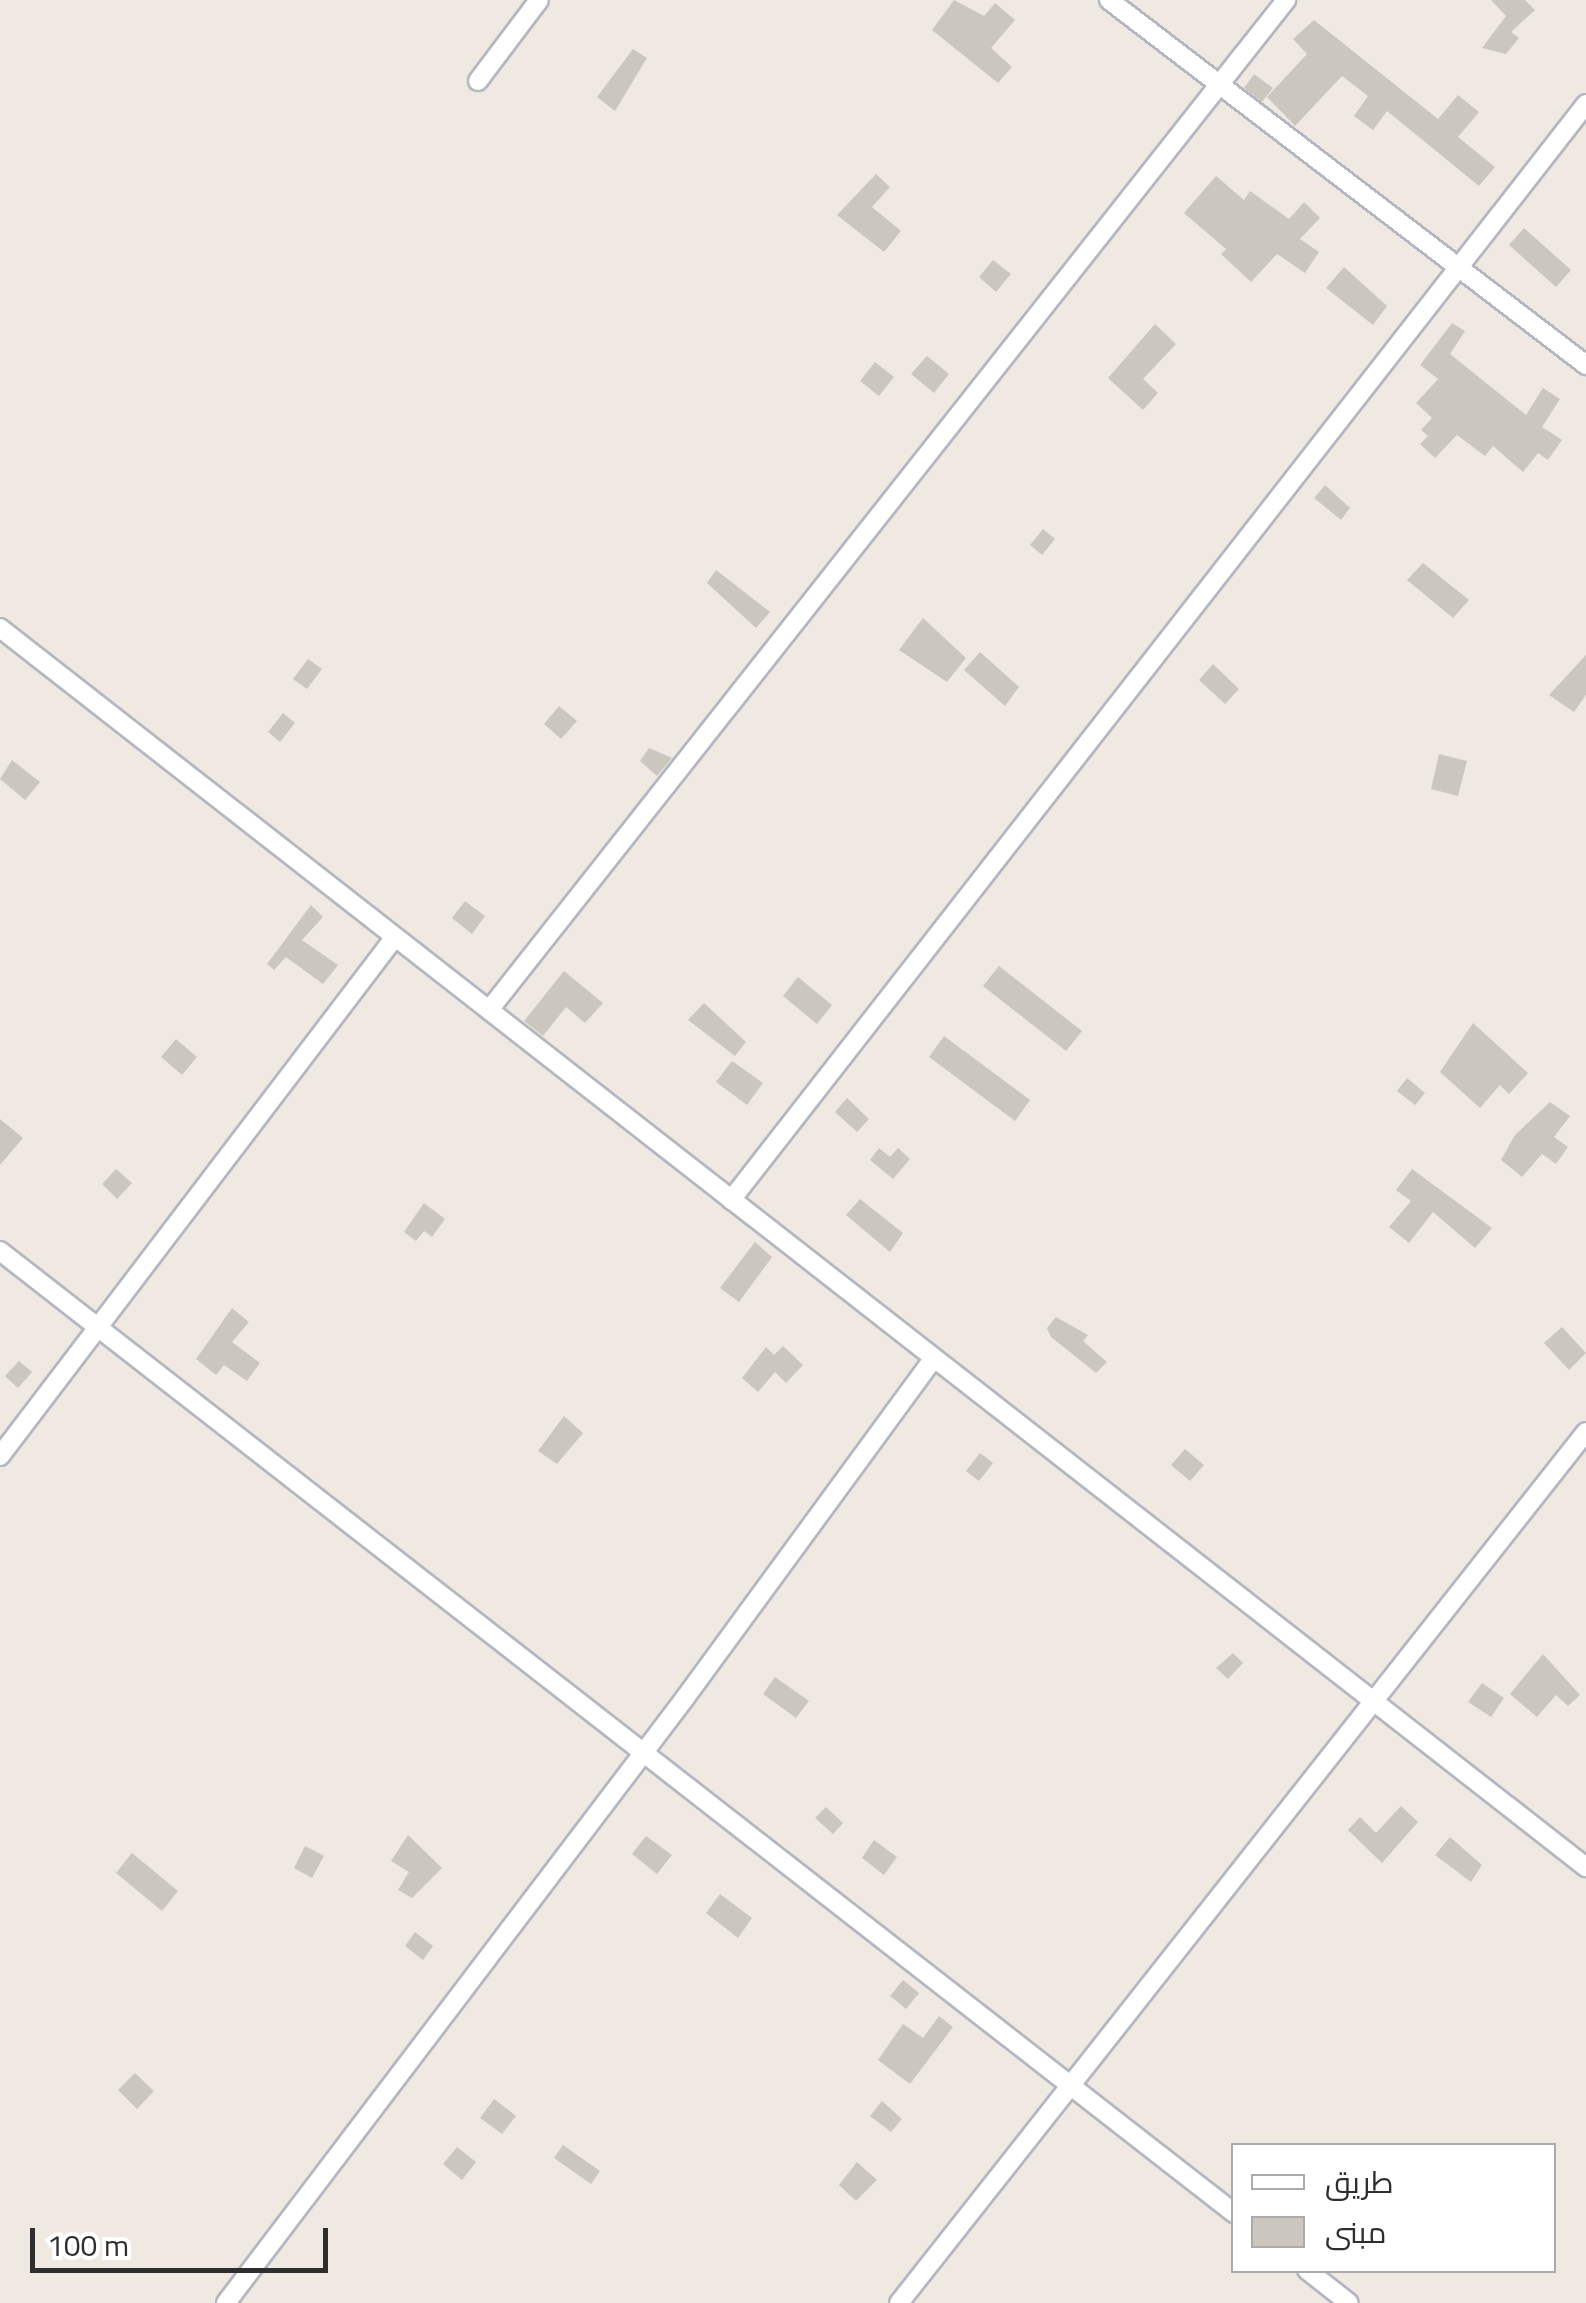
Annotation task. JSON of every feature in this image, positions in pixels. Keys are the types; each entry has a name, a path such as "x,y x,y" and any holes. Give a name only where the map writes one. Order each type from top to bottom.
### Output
{"street":[{"path":"478,81 539,0"},
{"path":"1110,0 1586,365"},
{"path":"489,1010 1286,0"},
{"path":"731,1200 1586,104"},
{"path":"0,628 1586,1867"},
{"path":"0,1456 396,937"},
{"path":"0,1251 1231,2211"},
{"path":"226,2303 644,1753 934,1358"},
{"path":"899,2303 1586,1432"},
{"path":"1311,2273 1348,2303"}],"building":[{"path":"954,0 984,16 995,3 1015,20 991,48 1012,67 998,83 932,30"},
{"path":"1491,0 1525,0 1535,10 1511,32 1519,38 1506,54 1482,48 1506,16"},
{"path":"1314,20 1438,119 1458,95 1479,112 1458,137 1495,167 1479,186 1387,111 1373,130 1354,116 1368,96 1342,76 1295,126 1267,97 1307,54 1293,39"},
{"path":"633,49 647,58 615,111 597,97"},
{"path":"1254,74 1273,88 1262,102 1244,88"},
{"path":"876,174 890,187 872,207 901,231 884,252 837,215"},
{"path":"1216,176 1244,200 1250,191 1289,219 1304,202 1320,218 1300,239 1319,252 1305,273 1277,254 1251,282 1221,254 1226,249 1184,213"},
{"path":"1524,228 1571,270 1556,287 1509,245"},
{"path":"993,260 1011,274 996,292 979,277"},
{"path":"1344,267 1387,306 1373,325 1326,288"},
{"path":"1452,323 1465,331 1450,354 1526,415 1543,388 1560,399 1542,427 1562,440 1548,460 1538,453 1523,472 1493,446 1485,456 1457,435 1435,458 1420,444 1428,436 1421,430 1432,418 1416,403 1438,379 1420,365"},
{"path":"1155,324 1176,344 1143,379 1158,393 1143,410 1108,378"},
{"path":"927,356 949,374 934,393 911,374"},
{"path":"875,362 894,377 879,396 860,381"},
{"path":"1325,485 1350,508 1341,520 1314,498"},
{"path":"1043,529 1055,539 1042,555 1030,545"},
{"path":"1423,563 1469,600 1453,618 1407,580"},
{"path":"716,570 770,612 756,628 707,583"},
{"path":"923,618 966,658 947,682 899,650"},
{"path":"980,652 1019,687 1005,706 964,670"},
{"path":"1586,655 1586,695 1574,712 1549,695"},
{"path":"308,659 322,669 307,689 293,679"},
{"path":"1213,664 1239,689 1225,704 1199,680"},
{"path":"559,706 577,721 561,739 544,724"},
{"path":"283,713 295,723 280,742 268,732"},
{"path":"649,748 672,758 657,776 640,761"},
{"path":"1439,754 1467,761 1458,796 1431,789"},
{"path":"12,760 40,782 25,800 0,779"},
{"path":"465,901 485,916 472,934 452,918"},
{"path":"311,905 323,917 302,940 338,965 323,984 286,957 274,970 267,964"},
{"path":"999,966 1082,1031 1066,1051 983,986"},
{"path":"564,971 603,1003 585,1023 566,1007 543,1036 524,1021"},
{"path":"798,977 832,1005 817,1024 783,996"},
{"path":"704,1003 746,1042 735,1056 688,1020"},
{"path":"1473,1023 1528,1073 1509,1094 1500,1085 1480,1108 1440,1072"},
{"path":"944,1036 1030,1100 1015,1121 929,1057"},
{"path":"176,1039 197,1057 182,1075 161,1057"},
{"path":"732,1061 763,1083 747,1105 716,1082"},
{"path":"1407,1078 1425,1093 1415,1105 1397,1091"},
{"path":"847,1098 869,1119 857,1132 835,1112"},
{"path":"1550,1102 1570,1116 1554,1137 1568,1147 1556,1164 1542,1154 1522,1177 1501,1160 1515,1135"},
{"path":"0,1119 23,1138 0,1165"},
{"path":"879,1148 890,1157 898,1148 910,1159 893,1179 870,1160"},
{"path":"116,1169 132,1183 117,1199 102,1184"},
{"path":"1412,1169 1492,1228 1475,1248 1433,1212 1409,1243 1389,1227 1411,1201 1396,1190"},
{"path":"860,1199 903,1233 890,1252 846,1215"},
{"path":"424,1203 445,1219 432,1237 424,1231 416,1241 404,1232"},
{"path":"755,1242 772,1257 739,1302 720,1288"},
{"path":"232,1308 249,1322 232,1342 260,1363 247,1381 224,1365 216,1375 196,1359"},
{"path":"1056,1317 1088,1335 1083,1341 1107,1362 1096,1373 1051,1337 1047,1328"},
{"path":"1562,1327 1586,1353 1569,1370 1544,1343"},
{"path":"783,1346 803,1365 786,1383 775,1372 758,1392 742,1378 766,1347 774,1355"},
{"path":"19,1361 32,1372 18,1388 5,1376"},
{"path":"564,1416 583,1433 557,1464 538,1451"},
{"path":"1185,1449 1204,1465 1190,1481 1171,1465"},
{"path":"980,1453 993,1463 979,1481 966,1471"},
{"path":"1233,1653 1243,1663 1228,1679 1216,1668"},
{"path":"1543,1654 1580,1695 1568,1706 1556,1695 1537,1717 1510,1694"},
{"path":"775,1677 809,1701 796,1718 763,1694"},
{"path":"1482,1683 1504,1698 1491,1717 1468,1702"},
{"path":"1401,1806 1418,1822 1382,1863 1348,1830 1360,1817 1376,1833"},
{"path":"826,1807 843,1823 833,1834 815,1818"},
{"path":"408,1835 442,1868 412,1898 398,1890 409,1872 391,1861"},
{"path":"646,1836 672,1855 657,1874 632,1854"},
{"path":"1450,1837 1482,1865 1471,1882 1435,1855"},
{"path":"874,1840 897,1857 884,1875 862,1858"},
{"path":"305,1846 324,1856 312,1878 294,1868"},
{"path":"132,1853 178,1891 162,1911 116,1873"},
{"path":"720,1894 752,1918 738,1938 706,1913"},
{"path":"415,1932 433,1946 423,1960 405,1946"},
{"path":"903,1980 919,1993 906,2009 890,1996"},
{"path":"939,2016 953,2027 910,2084 878,2060 903,2024 923,2038"},
{"path":"135,2073 154,2091 137,2109 118,2090"},
{"path":"494,2099 516,2116 502,2134 480,2118"},
{"path":"882,2101 902,2119 891,2132 870,2116"},
{"path":"563,2145 600,2171 591,2184 554,2158"},
{"path":"457,2147 476,2162 462,2180 443,2164"},
{"path":"857,2162 877,2180 856,2201 839,2185"}]}
